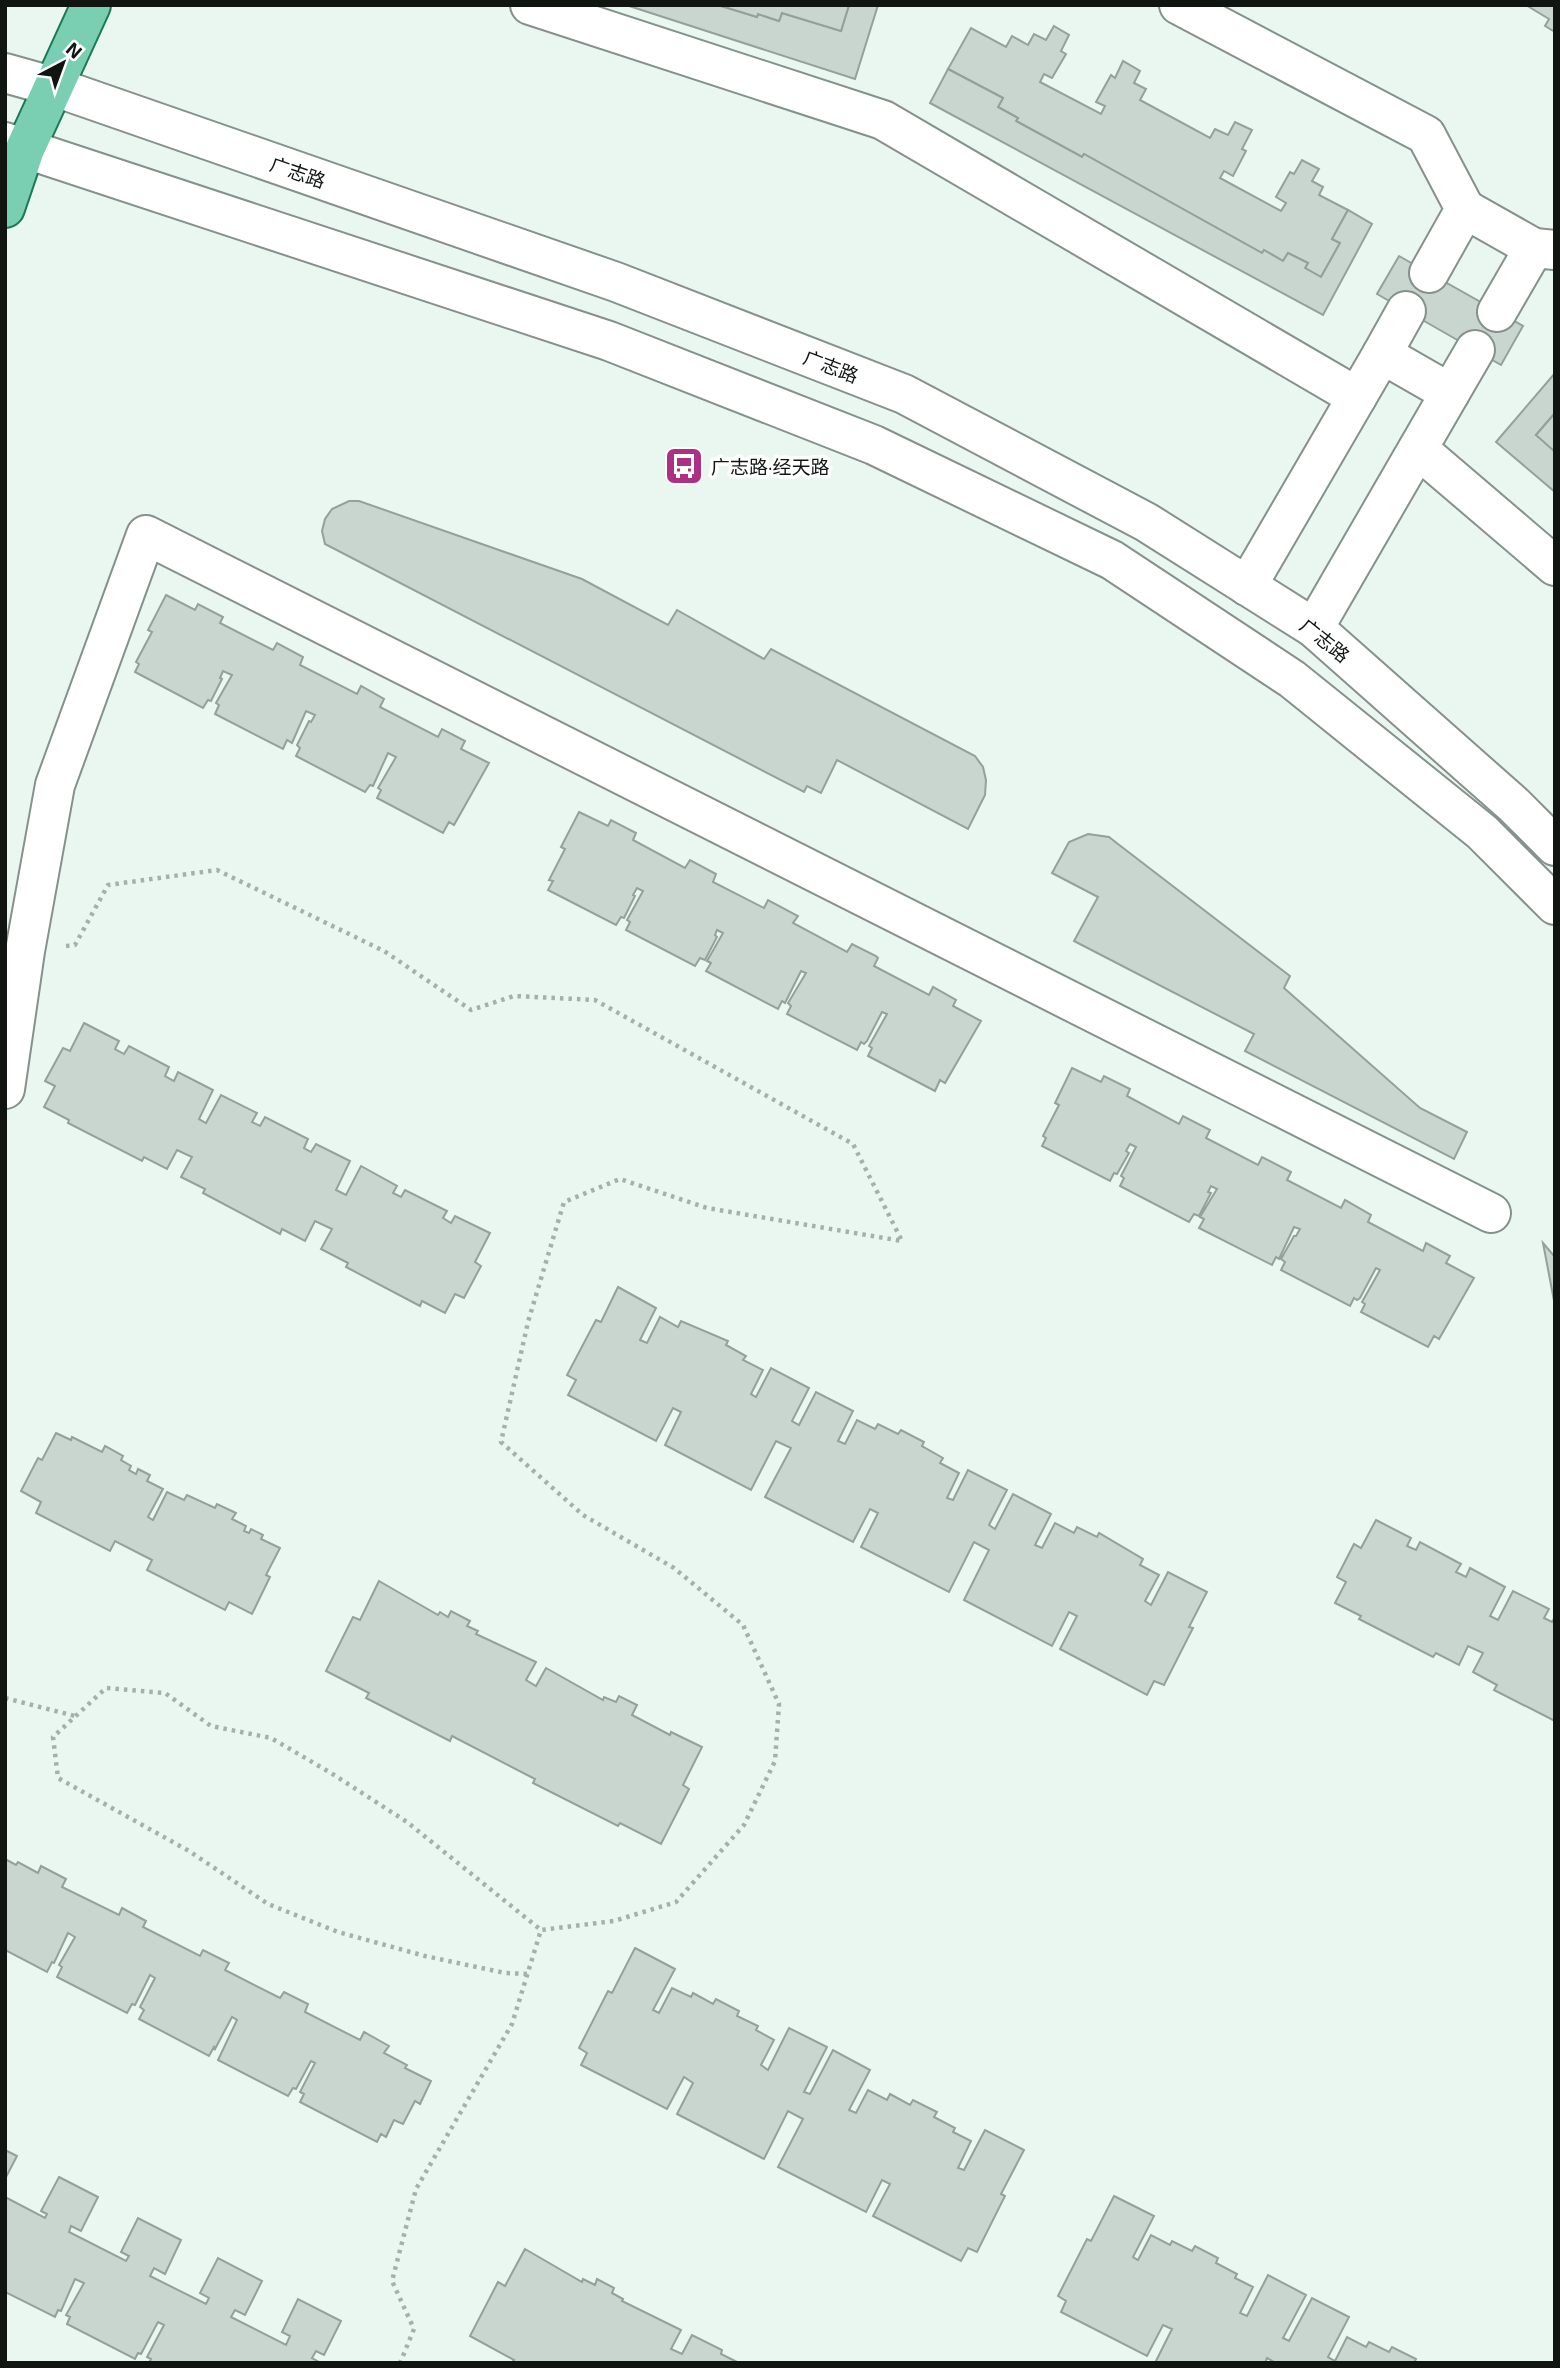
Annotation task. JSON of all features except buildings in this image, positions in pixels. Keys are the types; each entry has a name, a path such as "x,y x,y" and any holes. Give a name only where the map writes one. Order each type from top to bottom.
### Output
{"main road":[{"path":"5,208 15,145 55,87 91,5"}],"street":[{"path":"530,5 883,120 1357,397"},
{"path":"1179,5 1426,135 1465,209 1544,249 1497,312"},
{"name":"广志路","path":"5,74 55,87 616,282 904,394 1146,522 1314,628 1514,805 1555,846"},
{"path":"15,145 609,341 874,445 1112,560 1292,679 1482,832 1555,905"},
{"path":"1429,273 1465,209"},
{"path":"1247,586 1406,311"},
{"path":"1314,628 1475,350"},
{"path":"1382,354 1450,393"},
{"path":"1418,449 1555,566"},
{"path":"5,1089 25,951 55,785 146,536 1491,1213"}],"path":[{"path":"25,951 75,944 108,885 217,870 384,951 471,1010 514,996 595,1000 853,1144 902,1241 707,1208 620,1179 564,1202 528,1322 501,1442 583,1515 674,1568 743,1625 779,1704 775,1761 744,1825 676,1902 614,1921 541,1930 407,1822 331,1773 271,1738 211,1726 165,1693 106,1688 53,1737 58,1778 189,1851 268,1903 338,1932 425,1956 505,1973 527,1974"},
{"path":"5,1699 75,1716"},
{"path":"400,2363 414,2329 392,2281 416,2189 512,2024 541,1930"}],"place":[{"name":"广志路·经天路","path":"684,466"}]}
